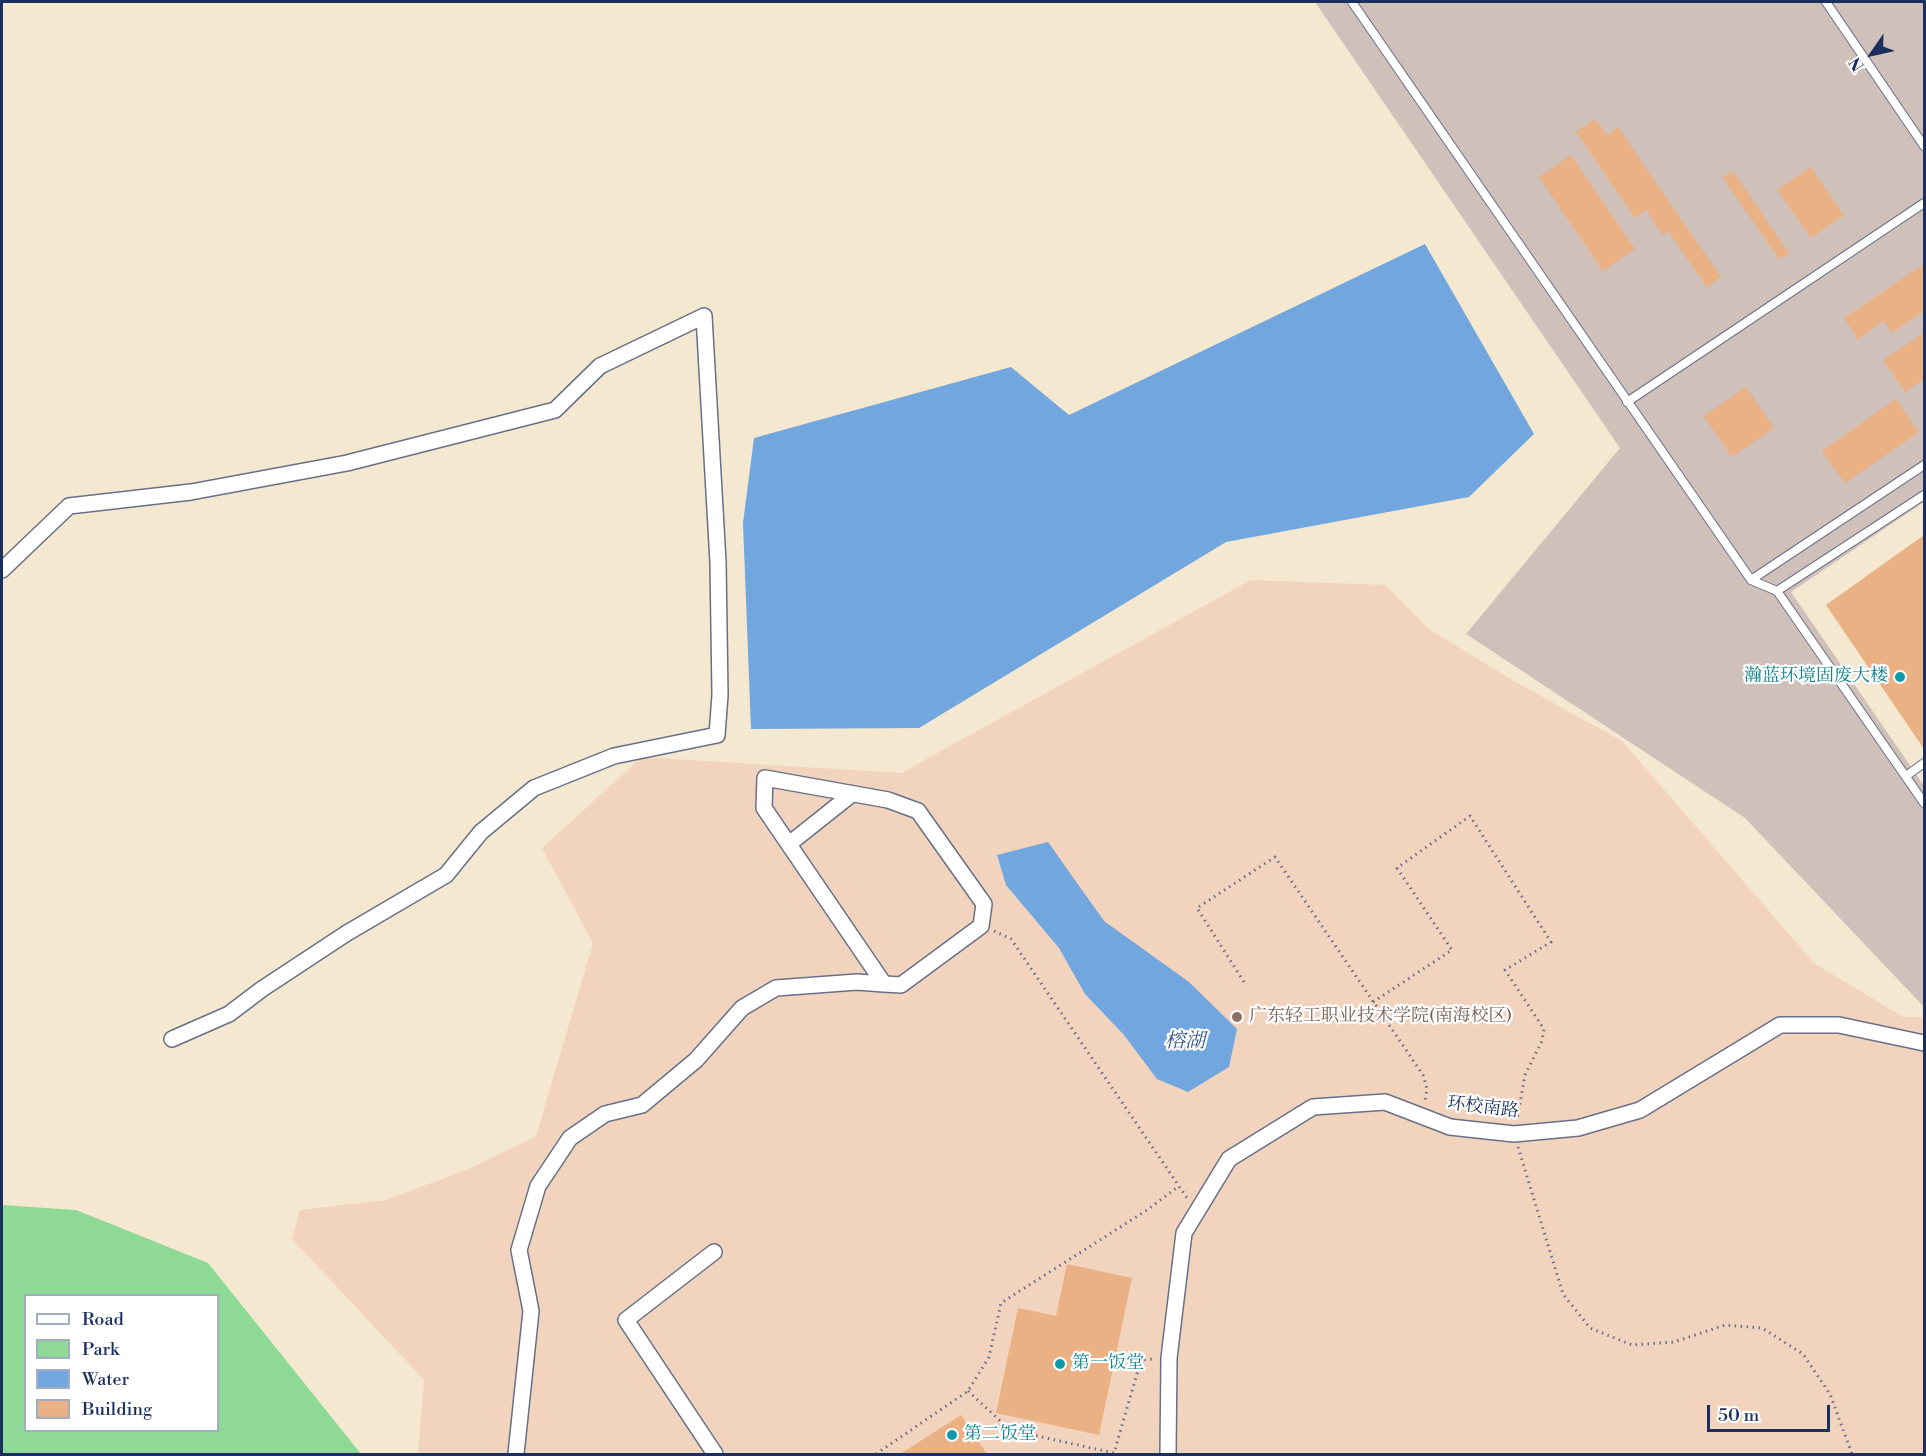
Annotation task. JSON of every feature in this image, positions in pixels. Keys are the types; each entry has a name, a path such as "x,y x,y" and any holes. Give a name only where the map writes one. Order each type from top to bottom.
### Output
{"street":[{"path":"2,570 69,506 191,492 347,463 555,410 600,366 704,316 718,562 720,695 717,735 614,756 534,788 481,832 446,875 347,933 261,988 229,1014 172,1039"},
{"path":"516,1455 531,1311 519,1250 538,1186 570,1138 605,1114 642,1104 696,1060 742,1008 776,988 857,982 884,984 901,985 981,926 984,904 918,811 888,800 765,778 764,808 884,984"},
{"path":"789,844 852,794"},
{"name":"环校南路","path":"1168,1455 1169,1358 1184,1233 1229,1159 1313,1107 1385,1102 1450,1128 1514,1134 1578,1128 1640,1110 1780,1025 1839,1025 1924,1043"},
{"path":"714,1252 626,1320 716,1455"}],"lane":[{"path":"1352,2 1751,580 1777,591 1924,803"},
{"path":"1826,2 1924,146"},
{"path":"1627,402 1924,203"},
{"path":"1751,580 1924,465"},
{"path":"1777,591 1924,495"},
{"path":"1906,776 1924,763"}],"path":[{"path":"1373,1002 1452,950 1397,868 1470,816 1551,942 1505,970 1544,1029 1542,1041 1525,1075 1514,1134 1563,1294 1590,1328 1632,1345 1674,1342 1725,1325 1762,1328 1803,1354 1830,1394 1852,1455"},
{"path":"1244,982 1197,908 1275,856 1423,1075 1427,1089 1422,1117"},
{"path":"981,926 1011,939 1197,1212"},
{"path":"876,1455 968,1391 989,1357 1001,1303 1147,1210 1179,1186"},
{"path":"968,1391 1010,1430 1114,1453 1141,1360 1169,1358"}],"shaded area":[{"path":"1315,2 1924,2 1924,502 1791,592 1924,786 1924,1007 1745,818 1466,634 1620,448"},
{"name":"广东轻工职业技术学院(南海校区)","path":"1251,580 1385,585 1429,629 1514,681 1622,741 1814,963 1903,1017 1924,1017 1924,1454 418,1454 424,1380 292,1239 300,1210 386,1200 471,1168 536,1136 593,943 542,848 642,757 901,773"}],"green space":[{"path":"2,1205 76,1210 208,1263 361,1454 2,1454"}],"water":[{"path":"1425,244 1534,434 1469,497 1226,542 919,728 751,729 743,523 754,438 1011,367 1069,415"},
{"name":"榕湖","path":"1048,842 1104,921 1189,982 1237,1029 1229,1067 1188,1092 1157,1079 1124,1035 1085,994 1059,948 1006,885 997,855"}],"building":[{"path":"1595,119 1607,135 1618,127 1721,277 1707,287 1668,231 1663,235 1646,210 1635,218 1576,132"},
{"path":"1571,155 1635,249 1603,271 1539,177"},
{"path":"1811,167 1844,215 1811,238 1777,190"},
{"path":"1733,171 1789,253 1779,259 1723,178"},
{"path":"1924,264 1924,311 1892,333 1884,321 1858,339 1844,318"},
{"path":"1924,333 1924,379 1905,392 1883,360"},
{"path":"1746,387 1774,428 1732,457 1704,416"},
{"path":"1896,399 1919,432 1845,483 1822,451"},
{"name":"瀚蓝环境固废大楼","path":"1924,535 1924,749 1826,605"},
{"name":"第一饭堂","path":"1067,1264 1132,1278 1099,1435 996,1413 1018,1308 1056,1316"},
{"name":"第二饭堂","path":"961,1415 987,1454 900,1454"}],"place":[{"name":"瀚蓝环境固废大楼","path":"1900,677"},
{"name":"广东轻工职业技术学院(南海校区)","path":"1237,1017"},
{"name":"第一饭堂","path":"1060,1364"},
{"name":"第二饭堂","path":"952,1435"}]}
